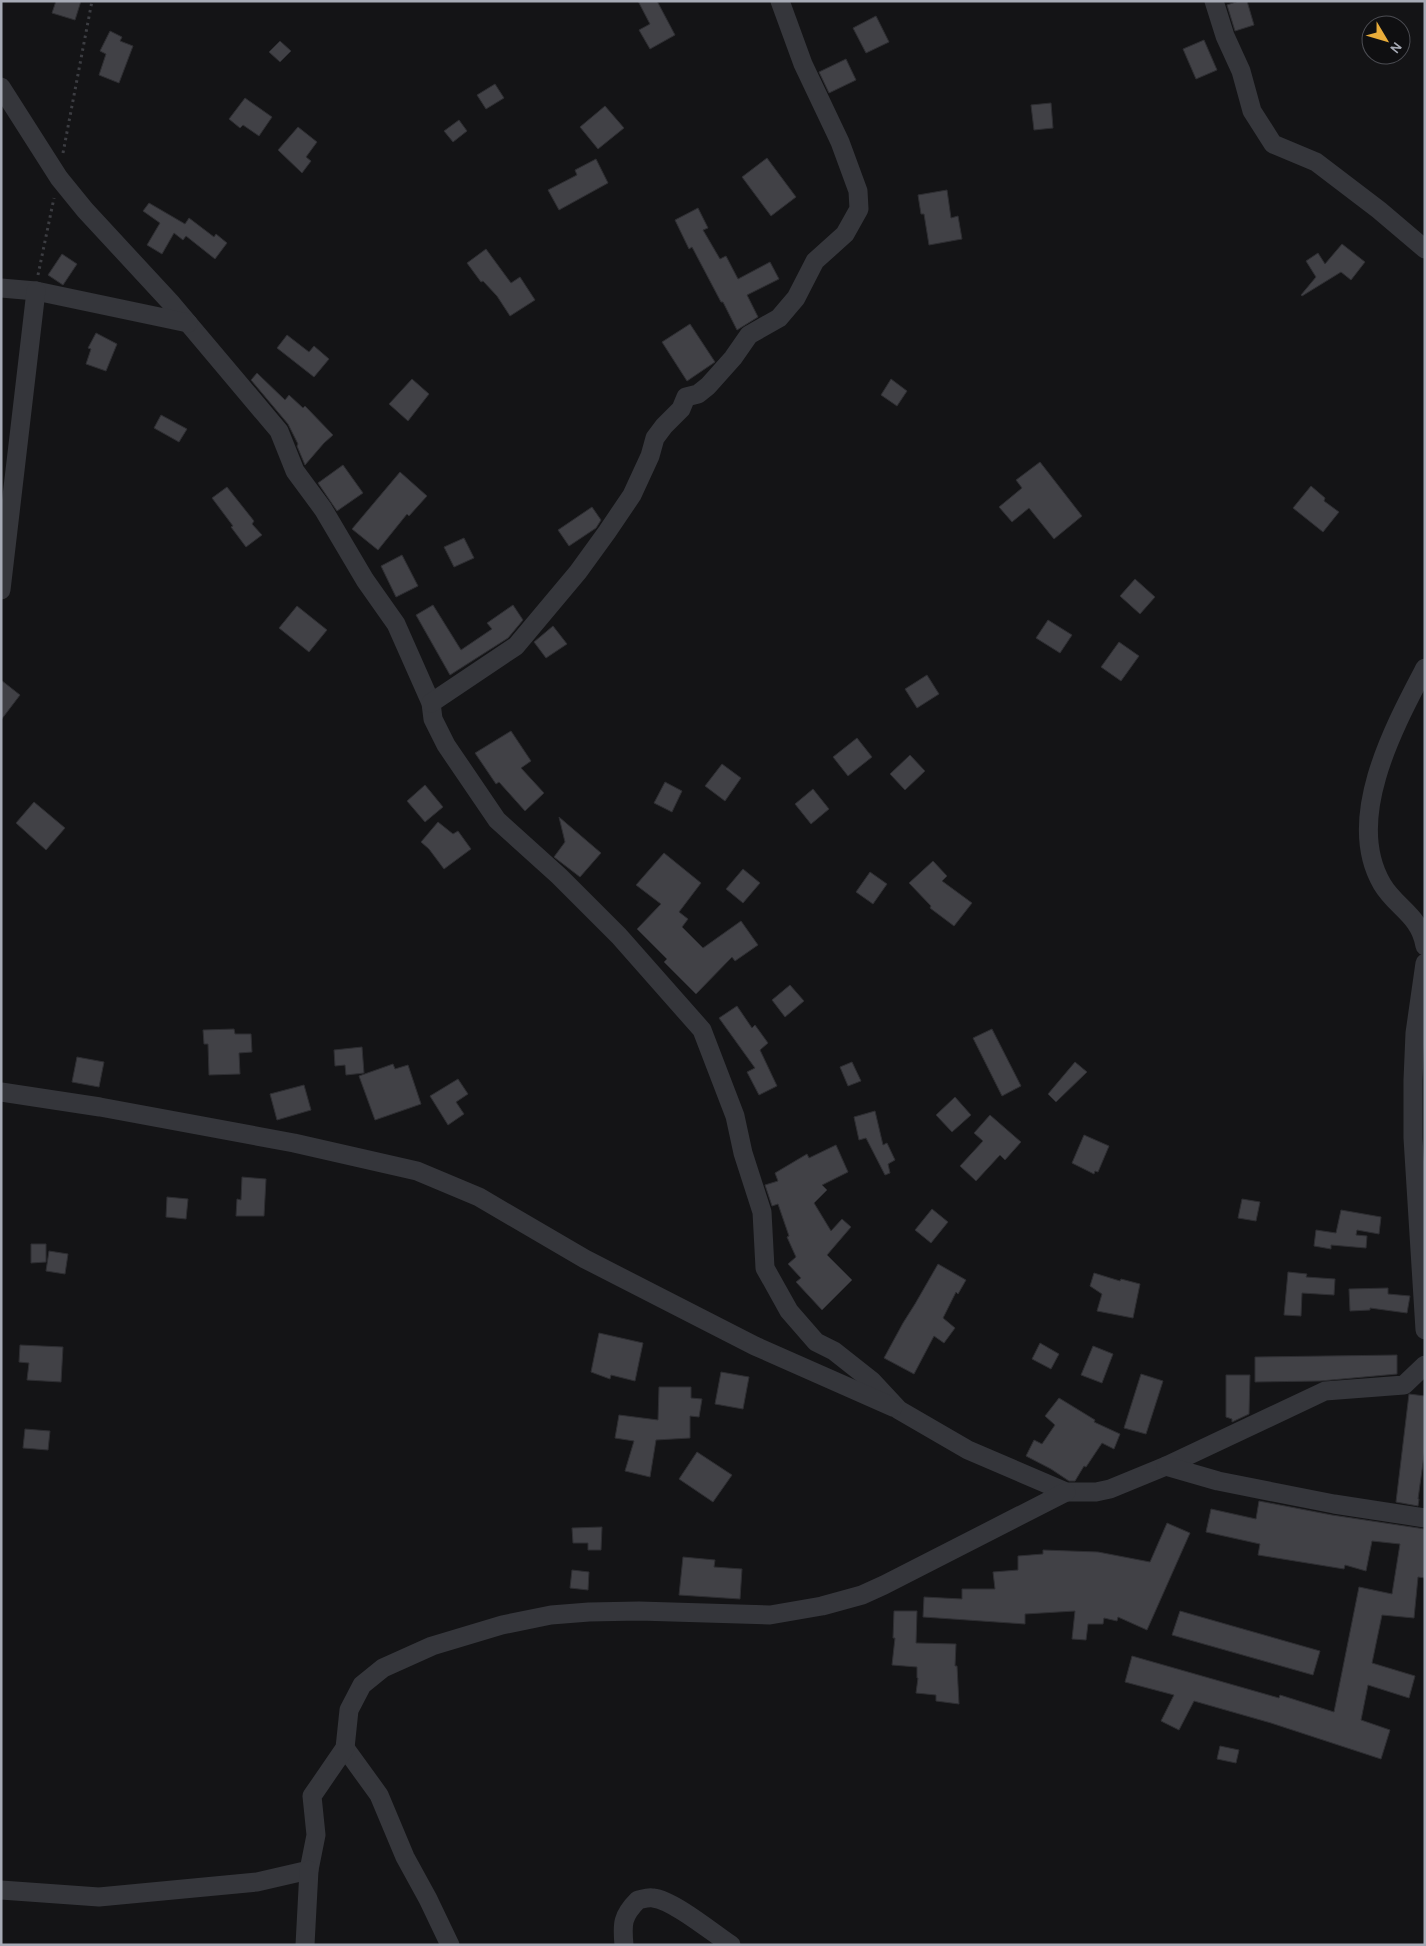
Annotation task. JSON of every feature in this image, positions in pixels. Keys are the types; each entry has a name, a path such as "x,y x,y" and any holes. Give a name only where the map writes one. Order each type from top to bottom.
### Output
{"street":[{"path":"431,703 516,646 578,572 632,496 650,456 655,438 681,409 686,397 698,394 708,386 749,335 779,318 796,298 815,261 845,234 859,209 858,191 843,150 803,64 780,1"},
{"path":"1214,1 1225,36 1241,70 1252,111 1273,144 1316,162 1379,210 1425,249"},
{"path":"1,87 59,178 85,210 188,323 279,431 295,472 323,509 365,580 396,624 431,703 433,719 446,745 497,820 559,876 619,936 702,1030 734,1116 743,1153 762,1212 765,1268 789,1311 816,1342 834,1351 872,1381 898,1410"},
{"path":"1,288 36,291 188,323"},
{"path":"1,590 36,291"},
{"path":"1425,668 1402,710 1376,778 1367,816 1369,848 1378,877 1383,887 1422,932 1425,946"},
{"path":"1425,963 1415,1033 1413,1080 1413,1138 1425,1330"},
{"path":"1,1092 100,1107 294,1143 417,1170 479,1197 586,1259 755,1346 898,1410 968,1450 1066,1492 1096,1492 1110,1489 1166,1466 1325,1391 1404,1384 1425,1365"},
{"path":"1166,1466 1218,1481 1343,1506 1425,1518"},
{"path":"305,1945 309,1870 316,1835 312,1796 345,1748 349,1710 362,1685 383,1668 432,1646 502,1625 551,1615 639,1611 761,1616 822,1606 862,1595 884,1585 1066,1492"},
{"path":"345,1748 379,1795 405,1857 450,1945"},
{"path":"1,1890 98,1898 257,1882 309,1870"},
{"path":"624,1945 622,1930 624,1917 638,1900 653,1898 673,1906 731,1945"}],"path":[{"path":"36,291 43,246 59,178 92,1"}],"building":[{"path":"56,1 81,1 75,20 52,13"},
{"path":"638,1 657,1 675,35 650,49 639,30 650,24"},
{"path":"1239,1 1247,1 1254,25 1235,31 1227,5"},
{"path":"876,16 889,42 866,53 853,28"},
{"path":"110,31 122,37 120,41 133,46 119,83 99,75 106,54 100,51"},
{"path":"1204,40 1217,70 1196,79 1183,49"},
{"path":"280,41 291,51 280,62 269,52"},
{"path":"846,59 856,80 829,93 819,72"},
{"path":"495,84 504,98 486,109 477,95"},
{"path":"245,98 272,117 259,136 243,125 240,128 229,119"},
{"path":"1051,103 1053,128 1034,130 1031,105"},
{"path":"605,106 624,128 598,149 580,127"},
{"path":"459,120 467,131 453,142 444,131"},
{"path":"298,127 317,142 306,157 311,161 302,173 278,150"},
{"path":"767,158 796,197 771,216 742,177"},
{"path":"596,159 608,183 559,210 548,190 577,175 575,170"},
{"path":"947,190 951,218 958,216 962,239 929,245 924,214 921,214 918,195"},
{"path":"149,203 185,224 189,218 214,237 216,234 227,243 215,259 186,236 183,240 174,233 162,254 147,245 160,223 143,211"},
{"path":"698,208 708,228 703,230 720,259 726,256 738,279 770,262 779,279 747,295 758,317 737,330 692,247 689,249 675,220"},
{"path":"1342,244 1365,262 1351,280 1341,272 1302,296 1316,277 1306,261 1318,253 1325,264"},
{"path":"486,249 511,283 520,277 535,300 510,316 497,296 483,281 481,282 467,263"},
{"path":"62,254 77,264 63,285 48,275"},
{"path":"690,324 715,362 687,381 662,342"},
{"path":"96,333 117,344 106,371 86,364 91,349 88,348"},
{"path":"287,335 309,352 314,346 329,359 314,377 277,348"},
{"path":"257,373 285,400 289,395 303,408 305,406 333,435 305,465 297,446 298,444 288,424 251,380"},
{"path":"412,379 429,394 408,421 389,404"},
{"path":"891,379 907,391 897,406 881,395"},
{"path":"161,415 187,429 179,442 154,428"},
{"path":"1040,462 1082,516 1054,539 1029,508 1012,522 999,507 1022,488 1016,480"},
{"path":"343,465 363,493 337,511 318,483"},
{"path":"400,472 427,496 409,516 407,514 378,550 352,529"},
{"path":"1311,486 1325,498 1324,501 1339,512 1323,532 1293,508"},
{"path":"227,487 254,521 252,524 262,535 246,547 212,498"},
{"path":"592,507 601,520 596,528 569,546 558,530"},
{"path":"464,538 474,558 454,567 444,547"},
{"path":"402,555 418,586 396,597 381,566"},
{"path":"1135,579 1155,597 1140,614 1120,596"},
{"path":"433,605 461,650 492,629 487,623 513,605 523,620 508,638 450,675 416,615"},
{"path":"297,606 327,630 309,652 279,628"},
{"path":"1048,620 1072,635 1060,653 1036,638"},
{"path":"553,626 567,644 546,658 534,642"},
{"path":"1119,642 1139,656 1121,681 1101,667"},
{"path":"927,675 939,694 917,708 905,689"},
{"path":"1,680 20,695 1,720"},
{"path":"511,731 531,761 521,768 544,793 525,811 499,782 496,784 475,753"},
{"path":"857,738 872,757 848,776 833,757"},
{"path":"910,755 925,771 905,790 890,774"},
{"path":"722,764 741,778 725,801 705,786"},
{"path":"665,782 682,791 672,812 654,803"},
{"path":"425,785 443,807 425,822 407,801"},
{"path":"813,789 829,809 811,824 795,804"},
{"path":"34,802 65,828 46,850 16,823"},
{"path":"559,817 601,853 580,877 554,857 565,842"},
{"path":"438,822 453,834 458,831 471,849 444,869 429,849 421,842"},
{"path":"664,853 701,883 679,912 688,919 682,927 703,948 741,921 758,945 735,961 732,957 696,994 664,962 667,959 637,929 661,904 636,885"},
{"path":"933,861 947,876 942,881 972,903 954,926 930,908 931,906 909,883"},
{"path":"743,869 760,883 743,903 726,889"},
{"path":"870,872 887,884 873,904 856,892"},
{"path":"790,985 804,1001 785,1017 772,1000"},
{"path":"737,1006 752,1028 755,1025 768,1043 760,1050 777,1086 759,1095 747,1072 755,1068 719,1018"},
{"path":"234,1029 235,1034 251,1034 252,1052 239,1053 240,1074 209,1075 208,1044 204,1044 203,1030"},
{"path":"992,1029 1021,1086 1002,1096 973,1038"},
{"path":"362,1047 364,1073 346,1075 345,1065 335,1066 334,1050"},
{"path":"77,1057 104,1062 99,1087 72,1082"},
{"path":"852,1062 861,1081 848,1086 840,1067"},
{"path":"1075,1062 1087,1072 1056,1102 1048,1094"},
{"path":"393,1064 395,1069 408,1065 421,1104 375,1120 359,1076"},
{"path":"458,1079 468,1094 456,1102 464,1114 448,1125 430,1096"},
{"path":"304,1085 311,1110 277,1120 270,1094"},
{"path":"955,1097 971,1115 952,1132 936,1115"},
{"path":"875,1111 883,1145 887,1143 895,1160 888,1164 890,1173 885,1175 866,1138 859,1140 854,1117"},
{"path":"990,1115 1021,1142 1005,1160 1000,1155 976,1181 960,1166 983,1141 974,1133"},
{"path":"1084,1135 1109,1146 1098,1172 1095,1171 1094,1174 1072,1163"},
{"path":"836,1145 848,1172 822,1185 827,1190 814,1203 831,1231 842,1219 851,1227 827,1255 852,1280 822,1310 796,1282 801,1278 788,1264 796,1257 787,1237 789,1236 778,1204 772,1206 765,1185 778,1181 775,1173 807,1154 809,1158"},
{"path":"242,1177 266,1179 264,1216 236,1216 237,1199 241,1200"},
{"path":"167,1197 188,1199 186,1219 166,1217"},
{"path":"1242,1199 1260,1202 1256,1221 1238,1218"},
{"path":"932,1209 948,1222 931,1243 915,1230"},
{"path":"1341,1210 1381,1217 1379,1234 1357,1230 1356,1235 1367,1236 1366,1248 1331,1245 1331,1249 1314,1246 1316,1230 1336,1233"},
{"path":"31,1244 46,1244 46,1262 31,1263"},
{"path":"49,1251 68,1254 65,1274 46,1271"},
{"path":"938,1264 966,1280 958,1294 956,1292 943,1318 955,1328 944,1343 934,1336 914,1374 884,1358"},
{"path":"1288,1272 1307,1274 1306,1277 1335,1279 1334,1295 1302,1293 1301,1316 1284,1315"},
{"path":"1094,1273 1120,1281 1121,1279 1140,1284 1133,1318 1097,1311 1102,1294 1090,1286"},
{"path":"1388,1288 1388,1294 1410,1296 1407,1313 1370,1308 1370,1310 1350,1311 1349,1289"},
{"path":"599,1333 643,1343 635,1381 611,1375 610,1379 591,1372"},
{"path":"1040,1343 1059,1354 1051,1369 1032,1359"},
{"path":"20,1345 63,1347 61,1382 27,1380 29,1363 19,1362"},
{"path":"1093,1346 1113,1354 1102,1383 1081,1375"},
{"path":"1397,1355 1397,1374 1320,1381 1255,1382 1255,1357"},
{"path":"721,1372 749,1377 743,1409 715,1404"},
{"path":"1141,1374 1163,1381 1146,1434 1124,1428"},
{"path":"1226,1375 1250,1375 1249,1414 1232,1422 1232,1419 1226,1417"},
{"path":"659,1387 691,1387 691,1398 702,1399 699,1417 690,1416 690,1438 656,1440 650,1477 625,1471 634,1441 615,1438 619,1415 658,1420"},
{"path":"1409,1394 1425,1396 1425,1448 1418,1506 1396,1502"},
{"path":"1059,1398 1095,1420 1094,1422 1120,1434 1114,1449 1102,1443 1075,1481 1069,1481 1026,1456 1034,1440 1042,1444 1055,1425 1045,1416"},
{"path":"25,1429 50,1431 48,1450 23,1448"},
{"path":"697,1452 732,1475 713,1502 679,1479"},
{"path":"1259,1501 1332,1515 1425,1529 1425,1578 1418,1577 1414,1618 1382,1615 1372,1663 1415,1676 1409,1698 1368,1685 1361,1720 1390,1730 1381,1759 1271,1723 1194,1701 1179,1730 1161,1721 1174,1695 1125,1682 1132,1656 1279,1698 1280,1695 1334,1712 1359,1587 1392,1594 1400,1544 1372,1541 1366,1571 1345,1565 1344,1569 1258,1555 1260,1544 1206,1532 1211,1509 1256,1519"},
{"path":"1167,1523 1190,1533 1147,1630 1118,1617 1117,1621 1104,1618 1103,1624 1088,1624 1086,1640 1072,1639 1075,1611 1025,1614 1025,1624 923,1617 924,1597 962,1599 962,1589 995,1589 993,1572 1018,1570 1018,1556 1043,1554 1043,1550 1098,1552 1150,1562"},
{"path":"602,1527 601,1550 588,1550 588,1543 573,1543 572,1528"},
{"path":"683,1557 715,1560 714,1567 742,1569 740,1599 679,1595"},
{"path":"572,1570 589,1572 588,1590 570,1588"},
{"path":"894,1611 917,1611 916,1643 956,1644 955,1666 957,1666 959,1704 936,1701 936,1695 916,1693 917,1667 892,1665 895,1638 893,1638"},
{"path":"1180,1611 1320,1651 1313,1675 1172,1635"},
{"path":"1220,1746 1239,1750 1236,1763 1217,1759"}]}
